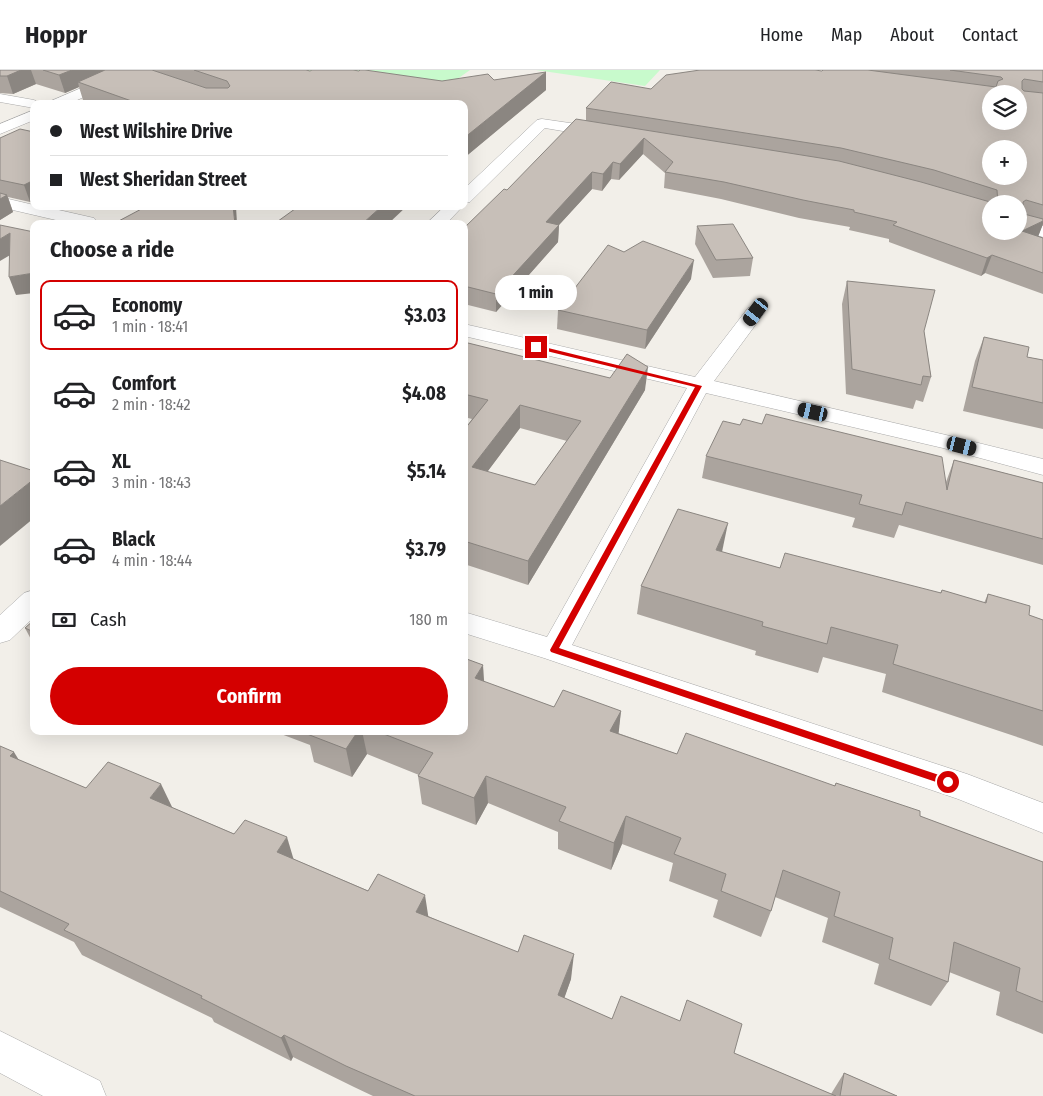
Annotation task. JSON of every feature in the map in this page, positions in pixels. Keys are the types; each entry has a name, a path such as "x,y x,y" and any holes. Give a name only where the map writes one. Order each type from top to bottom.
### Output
{"street":[{"path":"66,100 137,73"},
{"path":"0,98 30,103"},
{"path":"0,130 30,116"},
{"path":"468,194 542,123 620,136"},
{"path":"0,202 30,209"},
{"path":"35,210 79,220"},
{"path":"440,220 451,210"},
{"path":"1027,227 1043,232"},
{"path":"554,650 699,386 756,312"},
{"path":"468,331 946,442 1043,467"},
{"path":"0,632 30,604"},
{"path":"468,623 554,650 967,788 1043,818"},
{"path":"0,1051 85,1096"}],"green space":[{"path":"304,70 470,70 446,87 324,74"},
{"path":"536,70 660,70 645,86"}],"building":[{"path":"0,70 21,70 7,76 0,76"},
{"path":"43,70 72,70 59,75"},
{"path":"105,70 152,70 206,88 228,88 230,86 227,81 194,70 365,70 442,81 488,74 494,80 546,72 468,135 468,100 129,100 78,82"},
{"path":"700,70 868,70 982,85 982,130 1027,130 1027,91 1043,93 1043,205 1027,200 1027,195 997,195 997,190 934,170 841,148 586,108 611,82 651,89 666,75"},
{"path":"950,70 1043,70 1043,82 1024,79 1022,85 997,85 998,81 1003,79 1001,77"},
{"path":"576,119 839,161 982,200 982,240 1027,240 1027,233 1043,238 1043,273 992,255 987,258 893,225 897,222 854,212 854,210 724,182 665,172 673,162 644,138 620,164 613,162 603,174 592,172 546,222 559,225 496,294 468,287 468,224 504,189 507,190"},
{"path":"20,129 30,131 30,182 24,185 0,180 0,138"},
{"path":"0,193 7,195 0,199"},
{"path":"139,210 233,210 235,220 121,220"},
{"path":"293,210 378,210 366,220 280,220"},
{"path":"1027,215 1043,219 1043,221 1027,229"},
{"path":"733,224 753,258 716,260 697,226"},
{"path":"0,225 30,231 30,274 9,277 10,233 0,239"},
{"path":"643,241 694,260 647,330 558,310 608,245 624,252"},
{"path":"847,281 935,290 924,331 931,377 923,376 921,385 852,369"},
{"path":"984,337 1029,347 1027,357 1043,360 1043,403 972,387"},
{"path":"468,343 610,378 627,354 648,367 528,561 468,542 468,425 488,400 468,395","holes":["520,405 581,421 535,485 472,467"]},
{"path":"766,414 942,457 947,490 954,460 1043,483 1043,539 906,502 902,515 859,504 862,495 706,456 723,421 740,425 743,419 762,424"},
{"path":"0,460 30,470 30,482 0,506"},
{"path":"678,509 728,523 716,550 780,568 785,553 941,593 942,590 986,603 988,594 1030,606 1029,615 1043,620 1043,711 893,664 898,645 831,627 827,644 762,626 763,622 641,586"},
{"path":"30,624 30,630 25,628"},
{"path":"468,659 483,665 475,678 554,707 563,690 621,711 610,731 677,754 686,733 835,786 836,783 920,811 920,816 1043,862 1043,1002 1016,991 1020,968 954,942 948,982 889,959 893,938 834,916 840,892 783,870 771,911 721,891 726,874 674,854 681,838 626,816 614,843 559,821 566,807 486,776 474,798 418,776 433,753 386,735 468,735"},
{"path":"310,735 355,735 346,749"},
{"path":"0,746 14,752 10,756 86,788 108,762 161,784 150,798 234,834 245,820 287,837 277,852 368,891 378,874 425,895 416,912 518,952 524,935 574,954 558,995 612,1019 621,996 680,1021 687,1000 742,1024 734,1053 836,1096 415,1096 346,1066 284,1035 281,1038 201,998 202,996 64,930 69,924 0,891"},
{"path":"844,1073 897,1096 840,1096"}],"route":[{"path":"536,347 699,386 554,650 948,782"}]}
